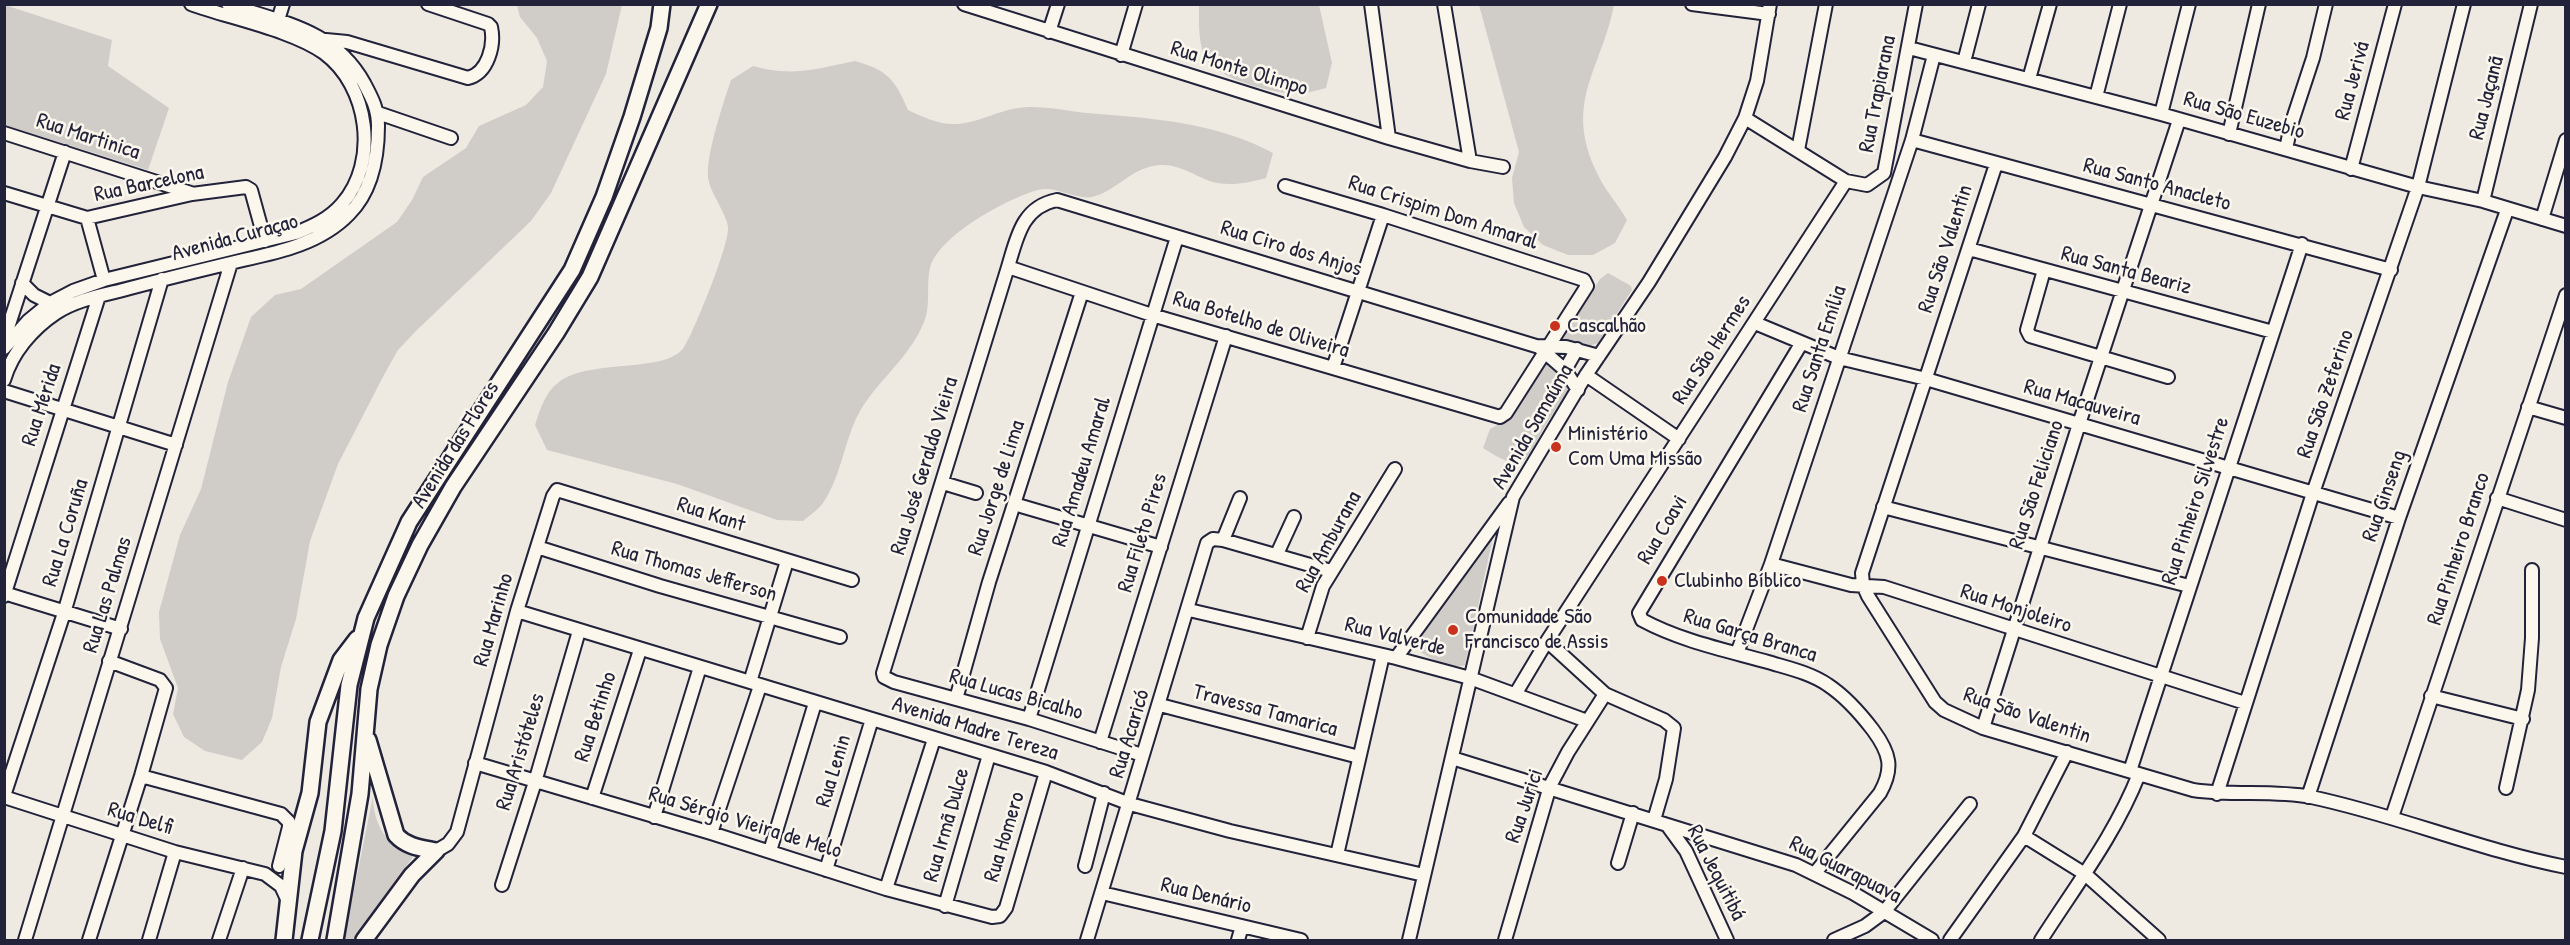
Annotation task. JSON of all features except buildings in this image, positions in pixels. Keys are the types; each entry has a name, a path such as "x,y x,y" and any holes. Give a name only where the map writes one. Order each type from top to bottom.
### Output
{"main road":[{"name":"Avenida das Flores","path":"310,940 333,831 343,729 360,634 377,587 409,522 572,270 604,196 632,117 659,28 662,4"},
{"name":"Avenida das Flores","path":"335,940 360,794 369,689 385,625 420,545 491,428 556,333 590,277 709,4"},
{"path":"284,940 294,851 310,793 315,740 323,703 341,660 360,634"},
{"path":"364,727 396,835 414,847 436,851"},
{"path":"364,940 412,875 436,851"}],"street":[{"name":"Avenida Curaçao","path":"4,348 28,321 51,303 73,291 104,280 265,242 316,224 343,202 356,181 365,149 361,110 346,77 322,52 286,36 191,4"},
{"name":"Avenida Curaçao","path":"4,381 13,358 36,330 64,308 162,279 298,245 335,227 350,213 365,190 375,164 378,113 358,73 343,54 326,40 278,20 228,4"},
{"path":"278,20 283,4"},
{"path":"326,40 357,45 468,78 482,71 491,50 491,27 428,4"},
{"name":"Rua Monte Olimpo","path":"964,4 983,7 1049,32 1389,138 1470,161 1503,167"},
{"path":"1049,32 1058,4"},
{"path":"1121,55 1136,4"},
{"path":"1371,4 1389,138"},
{"path":"1444,4 1470,161"},
{"path":"1692,4 1770,9"},
{"path":"1798,150 1826,4"},
{"name":"Rua Trapiarana","path":"1745,118 1846,181 1867,185 1884,173 1916,4"},
{"path":"1964,62 1979,4"},
{"path":"2029,79 2049,4"},
{"path":"2096,98 2120,4"},
{"path":"2161,114 2189,4"},
{"path":"2229,134 2259,4"},
{"path":"2286,149 2291,125 2313,58 2326,4"},
{"name":"Rua Jerivá","path":"2351,169 2395,4"},
{"name":"Rua São Zeferino","path":"2217,794 2313,493 2418,187 2464,4"},
{"name":"Rua Jaçanã","path":"2483,201 2531,4"},
{"name":"Avenida Samaúma","path":"1409,940 1513,497 1586,375 1717,173 1745,118 1757,81 1770,9"},
{"name":"Rua São Euzebio","path":"1909,48 2161,114 2418,187 2483,201 2565,226"},
{"name":"Rua Santa Emília","path":"1737,653 1771,564 1912,140 1934,55"},
{"path":"378,113 451,138"},
{"name":"Rua São Feliciano","path":"1983,728 2149,205 2179,120"},
{"name":"Rua Martinica","path":"4,133 192,194"},
{"name":"Rua Santo Anacleto","path":"1912,140 2391,270"},
{"path":"2542,219 2565,140"},
{"path":"4,340 65,152"},
{"name":"Rua São Valentin","path":"1996,164 1862,573 1863,585 1935,702 1944,710 1983,728 2193,790 2217,794 2308,797 2392,817 2498,850 2565,867"},
{"name":"Rua São Hermes","path":"1516,693 1547,641 1846,181"},
{"name":"Rua Crispim Dom Amaral","path":"1285,186 1383,215 1587,283 1543,348"},
{"name":"Rua Barcelona","path":"4,193 87,218 192,194 249,188 265,242"},
{"name":"Rua Ciro dos Anjos","path":"1008,267 1022,223 1027,216 1041,204 1057,200 1543,348 1577,349 1599,356"},
{"name":"Rua Ginseng","path":"2308,797 2399,518 2507,210"},
{"path":"1333,368 1383,215"},
{"path":"87,218 104,280"},
{"name":"Rua Amadeu Amaral","path":"1029,719 1177,237"},
{"name":"Rua Pinheiro Silvestre","path":"2041,940 2115,826 2134,772 2160,677 2189,586 2302,244"},
{"name":"Rua Santa Beariz","path":"1969,249 2273,332"},
{"name":"Rua Las Palmas","path":"25,940 231,263"},
{"name":"Rua Botelho de Oliveira","path":"1008,267 1152,315 1504,416 1543,348"},
{"name":"Rua José Geraldo Vieira","path":"884,677 884,667 943,483 1008,267"},
{"path":"2044,270 2027,333 2168,377"},
{"name":"Rua La Coruña","path":"4,797 64,613 162,279"},
{"path":"22,283 34,296 51,303"},
{"name":"Rua Jorge de Lima","path":"956,699 1014,504 1082,292"},
{"name":"Rua Pinheiro Branco","path":"2392,817 2528,407 2562,320 2565,295"},
{"name":"Rua Mérida","path":"5,594 99,296"},
{"name":"Rua Macauveira","path":"1755,323 1839,358 1926,379 2399,518"},
{"name":"Rua Fileto Pires","path":"1100,742 1226,336"},
{"name":"Rua Coavi","path":"1639,618 1640,608 1802,344"},
{"path":"1543,348 1564,370 1578,390"},
{"path":"1564,370 1577,349"},
{"path":"1586,375 1679,439"},
{"path":"4,392 176,445"},
{"path":"2528,407 2565,418"},
{"name":"Rua Amburana","path":"1307,638 1316,602 1331,571 1395,470"},
{"path":"943,483 976,493"},
{"name":"Rua Marinho","path":"475,763 517,611 553,496 557,490"},
{"name":"Rua Kant","path":"557,490 852,580"},
{"path":"1396,658 1513,497"},
{"name":"Rua Acaricó","path":"1087,940 1189,610 1207,543 1217,540 1240,498"},
{"path":"2497,498 2565,520"},
{"path":"1014,504 1161,547"},
{"path":"1883,507 2189,586"},
{"path":"1277,554 1294,517"},
{"path":"1217,540 1277,554 1331,571"},
{"name":"Rua Thomas Jefferson","path":"537,547 660,586 840,637"},
{"path":"711,833 755,684 769,616 787,561"},
{"name":"Rua Monjoleiro","path":"1771,564 1851,585 1884,587 2014,631 2245,703"},
{"path":"2506,788 2523,719 2530,669 2532,570"},
{"path":"5,594 121,629"},
{"name":"Rua Valverde","path":"1189,610 1396,658 1470,678 1587,721"},
{"name":"Avenida Madre Tereza","path":"517,611 1046,772 1130,804 1230,831 1424,875"},
{"name":"Rua Garça Branca","path":"1639,618 1680,638 1801,672 1827,684 1860,713 1887,753 1888,778 1880,793 1815,873"},
{"name":"Rua Aristóteles","path":"502,885 579,631"},
{"path":"1547,641 1605,694 1664,720 1674,728 1668,770 1654,820"},
{"name":"Rua Betinho","path":"592,798 640,650"},
{"path":"1337,855 1383,655"},
{"path":"89,940 141,776 166,684 109,661"},
{"path":"654,817 700,668"},
{"name":"Rua Lucas Bicalho","path":"884,677 1136,753"},
{"name":"Rua Jurici","path":"1505,940 1550,786 1605,694"},
{"path":"2431,696 2523,719"},
{"path":"770,851 815,703"},
{"name":"Travessa Tamarica","path":"1160,705 1359,757"},
{"name":"Rua Lenin","path":"826,870 872,719"},
{"path":"886,889 934,739"},
{"path":"1950,940 2024,836 2067,752"},
{"name":"Rua Irmã Dulce","path":"945,906 988,755"},
{"name":"Rua Guarapuava","path":"1452,758 1550,786 1667,825 1766,854 1815,873 1932,940"},
{"path":"436,851 448,844 457,832 475,763"},
{"name":"Rua Sérgio Vieira de Melo","path":"475,763 945,906 992,917 1003,914"},
{"name":"Rua Homero","path":"1003,914 1046,772"},
{"path":"141,776 281,814 289,822 289,827 279,866"},
{"path":"1085,866 1104,793"},
{"name":"Rua Delfi","path":"4,797 175,852 265,874 281,886 288,899"},
{"path":"1834,940 1865,926 1884,912 1970,804"},
{"path":"1618,863 1633,813"},
{"name":"Rua Jequitibá","path":"1667,825 1686,851 1727,940"},
{"path":"2024,836 2085,874 2159,940"},
{"path":"265,874 279,866 294,851"},
{"path":"149,940 175,852"},
{"path":"219,940 243,868"},
{"name":"Rua Denário","path":"1102,892 1301,940"},
{"path":"1238,940 1242,926"}],"shaded area":[{"path":"5,5 112,40 108,66 169,108 148,170 5,125"},
{"path":"517,5 622,5 606,74 551,193 531,221 398,350 338,464 310,541 296,619 281,667 272,718 262,742 242,760 205,751 184,737 173,714 178,688 160,639 159,612 180,535 201,489 228,382 251,317 275,295 301,289 397,222 412,200 423,177 466,148 479,126 526,105 543,87 547,61 537,38 520,17"},
{"path":"1199,5 1319,5 1332,63 1326,88 1299,94 1275,91 1246,84 1220,71 1210,64 1202,49"},
{"path":"1479,5 1614,5 1588,87 1583,126 1587,148 1597,173 1627,220 1615,243 1593,255 1568,255 1543,245 1524,227 1514,203 1512,178 1519,152"},
{"path":"855,61 875,68 889,77 908,110 943,123 965,123 1022,107 1046,108 1182,123 1229,134 1273,153 1266,178 1224,184 1168,165 1151,166 1092,197 1051,189 1025,194 993,210 960,231 946,243 930,268 926,316 918,334 912,345 863,406 830,492 821,506 803,521 777,520 677,484 547,450 535,425 547,396 559,382 589,370 662,360 675,355 684,347 689,338 703,307 727,237 727,223 709,182 708,173 715,131 731,80 753,66 792,71"},
{"path":"1608,273 1631,286 1632,290 1598,343 1587,347 1561,341 1600,279"},
{"path":"1546,360 1565,376 1569,388 1564,401 1549,420 1530,453 1519,462 1511,462 1483,448 1490,429 1505,421"},
{"path":"1494,533 1465,665 1446,665 1434,660 1417,650 1416,643 1463,566"},
{"path":"373,796 376,816 383,833 396,847 413,857 353,940 344,940"}],"place":[{"name":"Cascalhão","path":"1555,326"},
{"name":"Ministério Com Uma Missão","path":"1556,447"},
{"name":"Clubinho Bíblico","path":"1662,581"},
{"name":"Comunidade São Francisco de Assis","path":"1453,630"}]}
